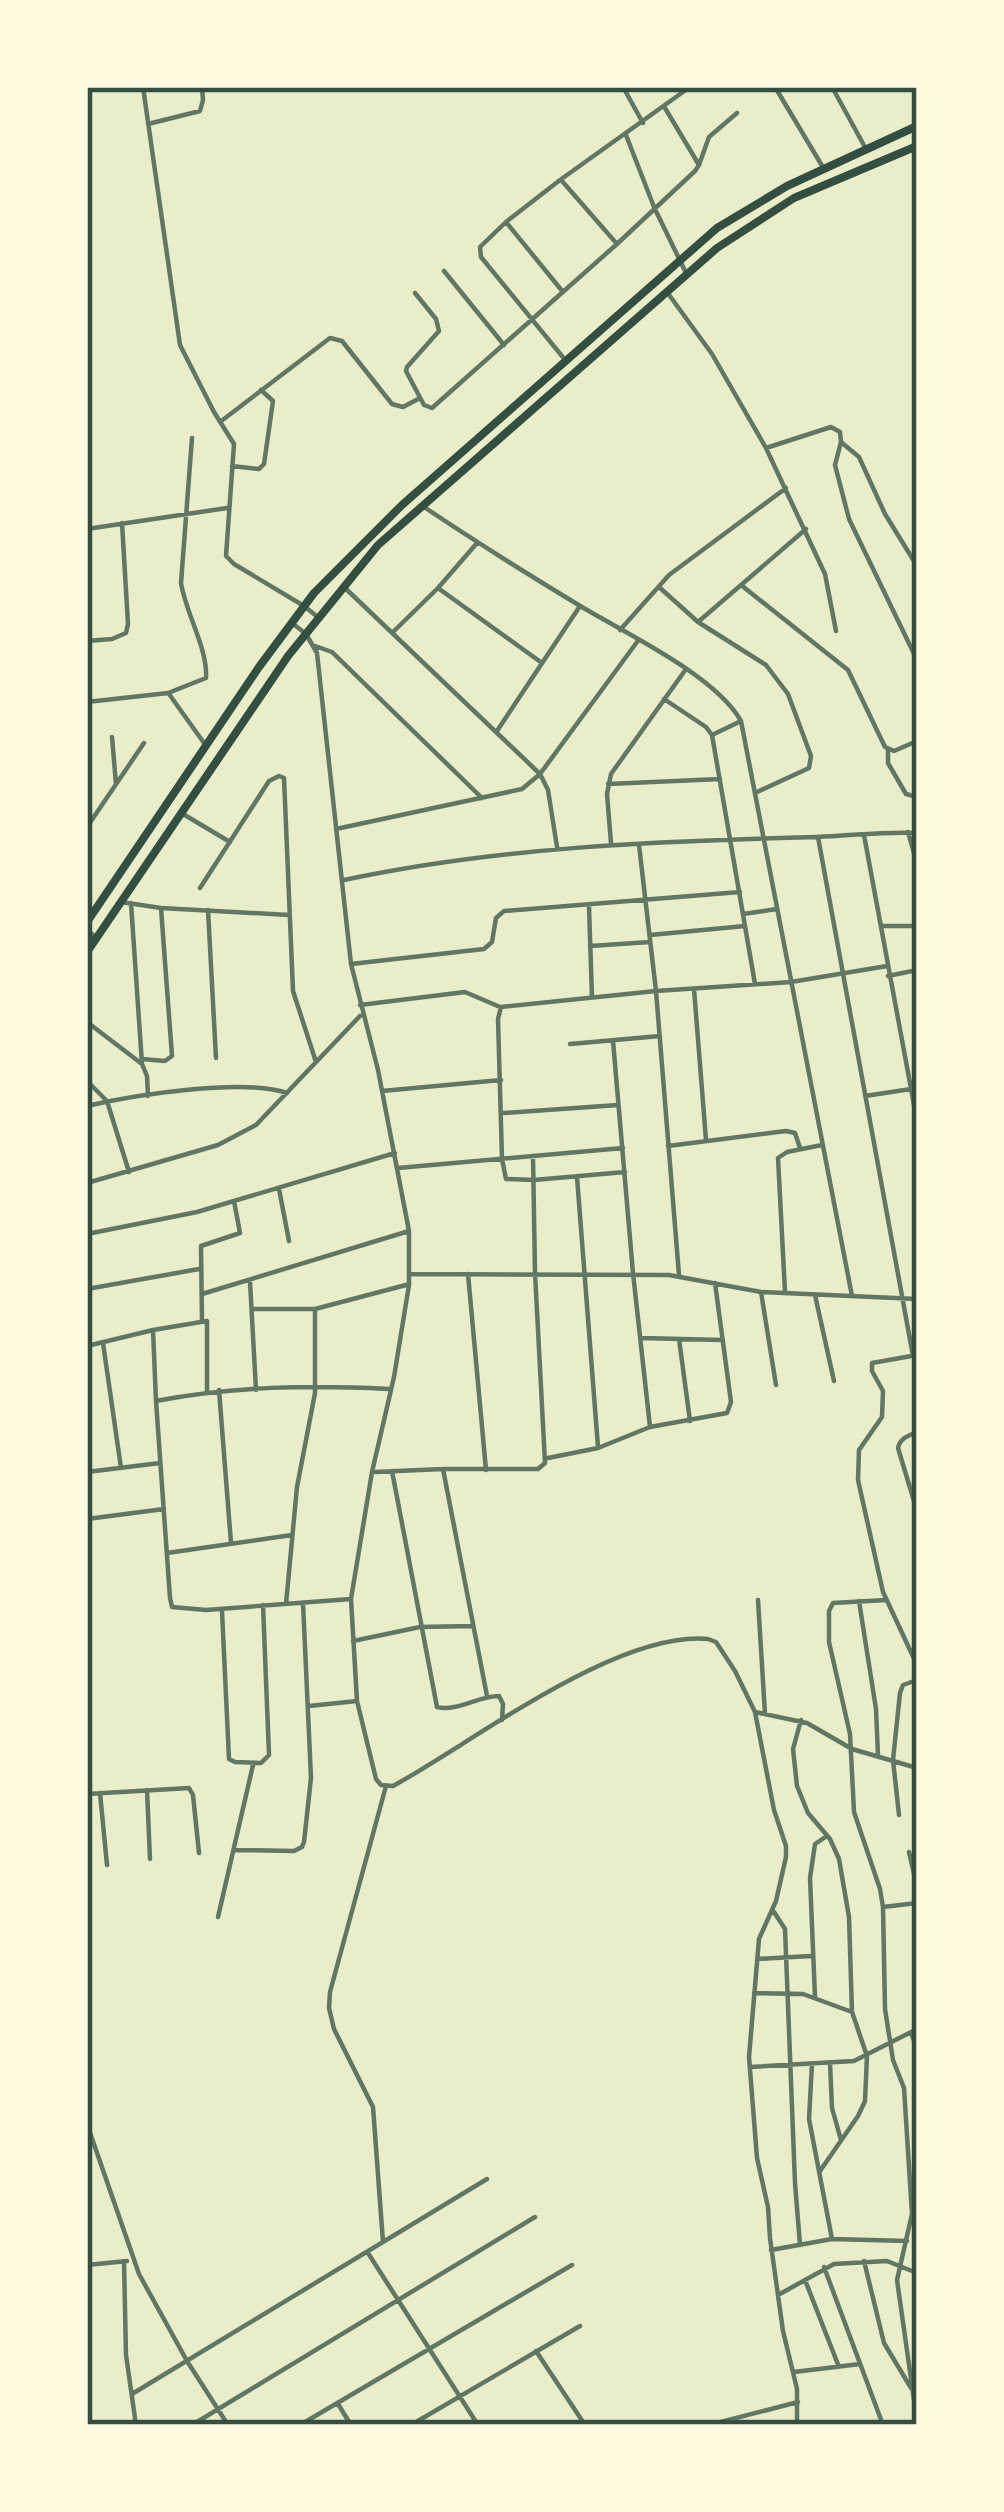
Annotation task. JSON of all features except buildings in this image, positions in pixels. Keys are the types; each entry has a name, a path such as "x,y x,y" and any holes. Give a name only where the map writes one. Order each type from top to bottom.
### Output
{"main road":[{"path":"87,926 304,606 402,505 717,227 787,186 917,126"},
{"path":"87,952 126,903 288,656 378,545 717,248 794,198 917,146"}],"street":[{"path":"143,87 180,345 234,444 226,556 319,618"},
{"path":"148,124 200,111 202,87"},
{"path":"623,87 643,122"},
{"path":"775,87 824,169"},
{"path":"832,87 866,148"},
{"path":"566,361 479,253 483,242 685,89"},
{"path":"664,106 699,165"},
{"path":"415,293 439,325 436,337 406,367 428,407 438,405 617,244 699,165 709,137 737,113"},
{"path":"626,134 687,274"},
{"path":"560,180 617,244"},
{"path":"506,222 563,293"},
{"path":"445,271 504,345"},
{"path":"667,292 712,354 786,488 827,580 836,631"},
{"path":"220,422 330,338 342,341 392,404 403,406 420,398"},
{"path":"232,466 259,469 264,464 273,401 261,390"},
{"path":"766,448 831,428 840,432 835,465 849,519 917,661"},
{"path":"87,702 168,693 206,678 181,584 192,438"},
{"path":"841,442 859,457 885,514 917,566"},
{"path":"620,630 670,575 786,488"},
{"path":"424,507 686,669 741,721 852,1296"},
{"path":"87,529 227,508"},
{"path":"87,640 126,633 122,524"},
{"path":"698,622 806,529"},
{"path":"393,632 477,542"},
{"path":"741,585 848,670 888,750 888,763 906,794 917,797"},
{"path":"344,587 540,774 548,790 557,847"},
{"path":"438,587 542,663"},
{"path":"658,587 698,622 766,665 788,694 811,756 809,768 755,793"},
{"path":"497,731 580,606"},
{"path":"292,623 315,646 351,964 409,1231 409,1285 351,1599 358,1701 376,1779 393,1786 604,1663 650,1647 701,1637 716,1642 735,1671 755,1712 786,1846 773,1911 759,1939 750,2067 755,2143 798,2402 797,2425"},
{"path":"335,829 522,789 540,774 638,640"},
{"path":"315,646 332,652 482,798"},
{"path":"611,844 611,775 686,669"},
{"path":"168,693 208,748"},
{"path":"664,699 712,735 756,985"},
{"path":"712,735 741,721"},
{"path":"112,737 116,784"},
{"path":"888,750 917,741"},
{"path":"87,827 144,743"},
{"path":"200,888 269,781 284,778 295,1002 316,1062"},
{"path":"608,784 720,779"},
{"path":"182,813 230,842"},
{"path":"908,832 917,864"},
{"path":"341,880 419,864 557,847 917,833"},
{"path":"864,835 917,1121"},
{"path":"818,837 915,1355 872,1363 883,1390 882,1417 860,1450 858,1480 886,1600 917,1665"},
{"path":"639,844 679,1275"},
{"path":"351,964 484,949 492,942 496,918 504,910 740,892"},
{"path":"148,1096 126,903 289,915"},
{"path":"589,905 592,997"},
{"path":"87,1022 142,1062 172,1056 161,908"},
{"path":"743,914 777,909"},
{"path":"208,910 216,1058"},
{"path":"87,926 97,938"},
{"path":"590,946 746,926"},
{"path":"879,926 917,926"},
{"path":"360,1005 465,992 501,1007 791,982 887,967"},
{"path":"888,976 917,970"},
{"path":"694,989 706,1140"},
{"path":"501,1007 506,1179 625,1172"},
{"path":"87,1183 228,1142 264,1119 362,1013"},
{"path":"570,1044 659,1036"},
{"path":"613,1041 650,1427"},
{"path":"382,1091 501,1080"},
{"path":"87,1081 107,1101 129,1172"},
{"path":"87,1106 184,1090 264,1087 287,1093"},
{"path":"865,1096 911,1089"},
{"path":"502,1113 618,1105"},
{"path":"668,1146 786,1131 795,1133 800,1149"},
{"path":"785,1293 777,1164 782,1155 822,1145"},
{"path":"398,1168 623,1148"},
{"path":"87,1234 182,1216 395,1154"},
{"path":"372,1472 538,1469 545,1463 533,1156"},
{"path":"577,1177 598,1448"},
{"path":"279,1189 289,1241"},
{"path":"202,1321 200,1251 204,1243 240,1233 234,1202"},
{"path":"202,1294 409,1231"},
{"path":"87,1289 201,1268"},
{"path":"410,1274 679,1275 760,1292 917,1299"},
{"path":"468,1274 486,1470"},
{"path":"249,1280 256,1390"},
{"path":"546,1458 598,1448 650,1427 722,1415 731,1409 715,1283"},
{"path":"253,1309 314,1310 409,1285"},
{"path":"760,1292 776,1385"},
{"path":"815,1294 834,1381"},
{"path":"286,1604 297,1487 316,1385 314,1310"},
{"path":"87,1346 207,1322 207,1391"},
{"path":"153,1330 172,1607 221,1609 351,1599"},
{"path":"640,1338 721,1340"},
{"path":"679,1339 690,1420"},
{"path":"103,1343 121,1468"},
{"path":"156,1401 207,1391 316,1385 392,1389"},
{"path":"219,1390 231,1543"},
{"path":"917,1432 899,1442 898,1448 917,1511"},
{"path":"87,1472 160,1463"},
{"path":"443,1469 487,1696"},
{"path":"392,1471 437,1708 499,1696 502,1721"},
{"path":"87,1519 164,1509"},
{"path":"167,1553 292,1535"},
{"path":"758,1600 765,1714"},
{"path":"886,1600 837,1600 829,1611 831,1659 852,1749 854,1813 884,1907 885,2009 904,2088 915,2214 897,2280 915,2423"},
{"path":"859,1600 876,1709 878,1756"},
{"path":"235,1850 302,1847 311,1778 303,1603"},
{"path":"221,1609 230,1759 254,1763 269,1755 263,1605"},
{"path":"352,1642 421,1628 472,1626"},
{"path":"899,1815 893,1760 901,1688 917,1680"},
{"path":"307,1706 358,1701"},
{"path":"755,1712 801,1720 852,1749 917,1768"},
{"path":"801,1720 793,1749 797,1786 808,1813 836,1850 847,1894 852,2012 867,2056 865,2101 820,2171"},
{"path":"218,1917 254,1763"},
{"path":"383,2242 373,2107 341,2044 329,2008 386,1786"},
{"path":"146,1790 150,1859"},
{"path":"87,1794 192,1790 199,1853"},
{"path":"100,1793 107,1865"},
{"path":"815,1997 810,1878 813,1850 827,1836"},
{"path":"909,1852 917,1887"},
{"path":"884,1907 917,1903"},
{"path":"773,1911 785,1929 800,2245"},
{"path":"757,1959 811,1956"},
{"path":"754,1993 815,1997 852,2012"},
{"path":"750,2067 854,2061 914,2031 917,2048"},
{"path":"830,2062 832,2108 841,2140"},
{"path":"812,2063 809,2119 832,2240"},
{"path":"87,2124 129,2260 228,2425"},
{"path":"132,2394 487,2179"},
{"path":"192,2425 535,2218"},
{"path":"771,2250 832,2240 908,2241"},
{"path":"367,2252 478,2425"},
{"path":"87,2265 129,2260"},
{"path":"129,2260 126,2356 136,2425"},
{"path":"864,2261 884,2343 911,2388"},
{"path":"778,2294 834,2264 887,2261 917,2272"},
{"path":"300,2425 572,2265"},
{"path":"824,2267 883,2425"},
{"path":"805,2280 839,2367"},
{"path":"411,2425 580,2326"},
{"path":"536,2351 586,2425"},
{"path":"793,2373 860,2364"},
{"path":"709,2425 798,2402"},
{"path":"338,2403 351,2425"}]}
